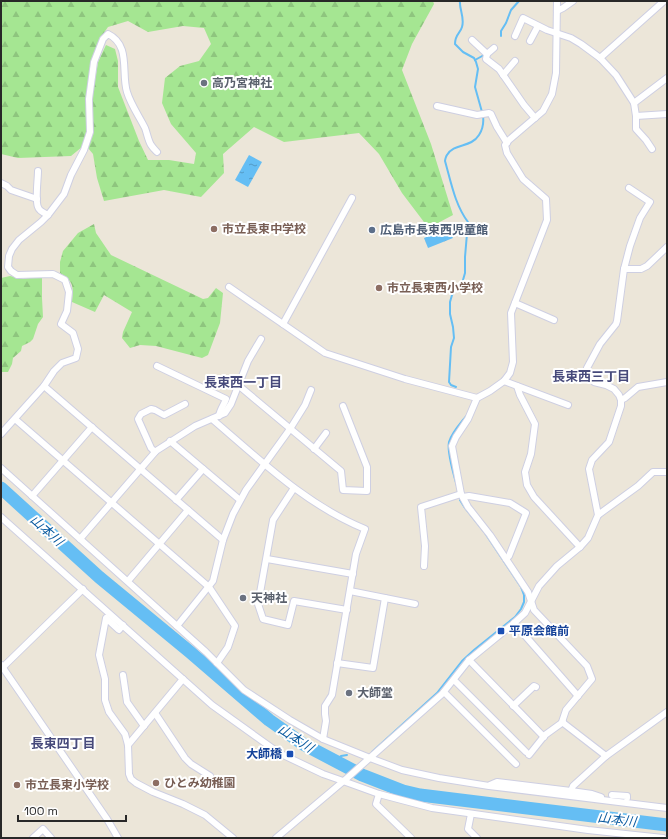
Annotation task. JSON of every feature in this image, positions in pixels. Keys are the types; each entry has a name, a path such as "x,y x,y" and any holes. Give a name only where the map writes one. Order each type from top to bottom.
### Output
{"street":[{"path":"454,680 527,753 563,722 566,710 592,679 587,666 534,610 528,592 490,535 468,507 462,495 452,446 468,419 477,398 504,381 510,373 513,362 511,313 548,220 546,199 523,179 507,153 505,145 543,111 552,94 556,73 557,1"},
{"path":"557,11 573,1"},
{"path":"600,58 664,1"},
{"path":"515,36 524,18 546,30 572,38 600,58 616,75 634,103 636,129 652,149"},
{"path":"530,42 538,26"},
{"path":"1,434 44,386 54,371 62,363 76,358 78,349 73,333 61,324 67,311 69,292 64,280 53,274 17,275 8,267 9,256 19,240 48,215 64,194 71,175 84,150 90,132 89,99 94,62 103,39 108,34 114,37 120,46 125,61 124,74 127,91 147,132 152,146 157,152"},
{"path":"472,40 487,54"},
{"path":"494,48 487,54 486,59 499,69 535,118"},
{"path":"503,74 515,61"},
{"path":"634,103 667,78"},
{"path":"437,106 478,115 491,114 507,143"},
{"path":"636,116 667,114"},
{"path":"38,171 37,206 48,215"},
{"path":"1,183 11,190 37,199"},
{"path":"598,515 589,469 592,460 609,442 621,406 621,400 620,395 614,389 594,382 587,375 587,368 600,344 616,324 624,269 630,246 640,218 650,202 629,188"},
{"path":"283,324 352,198"},
{"path":"624,269 641,269 667,247"},
{"path":"229,287 325,353 405,379 477,398"},
{"path":"515,303 554,320"},
{"path":"80,539 155,452 195,426 225,413 231,404 248,361 261,339"},
{"path":"157,366 226,399 219,416"},
{"path":"504,381 568,405"},
{"path":"621,400 638,387 667,382"},
{"path":"238,385 341,471 343,490 367,491 367,467 343,406"},
{"path":"44,386 223,540"},
{"path":"517,386 535,424 531,454 525,472 527,486 534,497 580,547"},
{"path":"177,626 213,581 223,540 240,500 290,429 305,405 311,390"},
{"path":"155,452 151,448 138,419 141,414 151,409 164,415 185,404"},
{"path":"15,419 209,586 236,626 228,647 217,663"},
{"path":"212,419 294,488 344,519 364,529 356,554 332,695 325,706 326,721 323,738"},
{"path":"32,496 92,427"},
{"path":"314,449 326,433"},
{"path":"170,441 240,500"},
{"path":"1,468 128,581 244,690 290,720 323,738 368,760 402,770 439,778 489,786 667,808"},
{"path":"176,500 203,469"},
{"path":"276,838 345,780 444,692 469,660 514,624 525,613 539,586 557,566 580,547 588,538 598,515 638,486 653,472 667,472"},
{"path":"294,488 273,520 258,604 262,619 288,625 294,601 347,610"},
{"path":"424,566 425,546 421,507 462,495 510,503 526,513 509,556 506,559"},
{"path":"128,581 188,510"},
{"path":"1,517 212,705 279,753 324,774 345,780 380,794 432,808 608,835 663,838"},
{"path":"267,559 353,574"},
{"path":"83,590 2,666 107,819 118,838"},
{"path":"350,591 415,604"},
{"path":"337,663 373,668 385,598"},
{"path":"123,625 119,630 106,618 99,655 104,679 105,700 109,712 125,734 128,744 129,774 131,779 153,792 205,815 232,838"},
{"path":"514,624 578,696"},
{"path":"469,660 544,737"},
{"path":"123,675 126,702 144,726"},
{"path":"128,744 183,679"},
{"path":"513,706 534,686 536,687"},
{"path":"444,692 516,764"},
{"path":"571,791 574,786 606,756 667,712"},
{"path":"155,713 185,758 191,764 210,776"},
{"path":"563,722 606,756"},
{"path":"489,786 497,782 571,791 613,799 613,802"},
{"path":"380,794 376,804 410,838"},
{"path":"612,795 627,796 627,798"},
{"path":"471,814 468,829 477,838"},
{"path":"33,838 43,829 51,838"}],"green space":[{"path":"1,1 433,1 434,4 412,44 402,70 431,144 453,215 436,224 427,226 402,193 379,154 359,133 284,142 254,127 223,154 224,173 201,197 164,190 104,201 97,178 93,154 88,148 92,132 92,98 98,62 106,45 115,49 118,61 118,87 148,160 169,160 194,164 196,153 171,124 162,103 165,78 180,66 199,61 211,44 204,28 183,26 148,32 128,21 108,27 101,37 92,60 86,100 87,131 82,147 71,156 18,158 1,154"},
{"path":"94,224 96,233 111,255 203,299 208,298 216,288 223,293 220,323 208,355 202,358 156,346 140,345 130,348 122,338 123,332 132,312 104,295 95,312 72,302 73,292 71,282 60,273 60,262 63,251 78,233"},
{"path":"10,276 23,279 42,277 43,317 38,324 33,339 22,346 21,351 13,358 8,372 1,372 1,278"}],"water":[{"path":"249,155 262,162 248,187 235,180"},
{"path":"449,228 453,238 428,248 424,238"}],"waterway":[{"path":"460,1 463,24 456,38 455,44 463,52 474,58 476,62 478,69 475,87 482,112"},
{"path":"501,36 501,31 511,10 519,1"},
{"path":"475,60 484,55"},
{"path":"456,387 451,385 449,382 451,347 454,338 450,314 450,302 452,295 463,280 465,273 468,222 460,208 451,185 445,160 450,151 476,139 482,128 483,116"},
{"path":"457,486 450,458 449,442 454,431 467,415"},
{"name":"山本川","path":"1,488 99,577 269,720 303,744 362,775 403,791 420,795 667,825"},
{"path":"372,752 437,693 462,661 515,617 524,602 524,595 521,587 485,533 460,500"},
{"path":"335,761 341,756 347,755"}],"place":[{"name":"高乃宮神社","path":"204,83"},
{"name":"市立長束中学校","path":"214,229"},
{"name":"広島市長束西児童館","path":"372,230"},
{"name":"市立長束西小学校","path":"379,288"},
{"name":"天神社","path":"243,598"},
{"name":"平原会館前","path":"501,631"},
{"name":"大師堂","path":"349,693"},
{"name":"大師橋","path":"290,754"},
{"name":"ひとみ幼稚園","path":"156,783"},
{"name":"市立長束小学校","path":"17,785"}],"district":[{"name":"長束西三丁目","path":"591,376"},
{"name":"長束西一丁目","path":"243,382"},
{"name":"長束四丁目","path":"63,743"}]}
